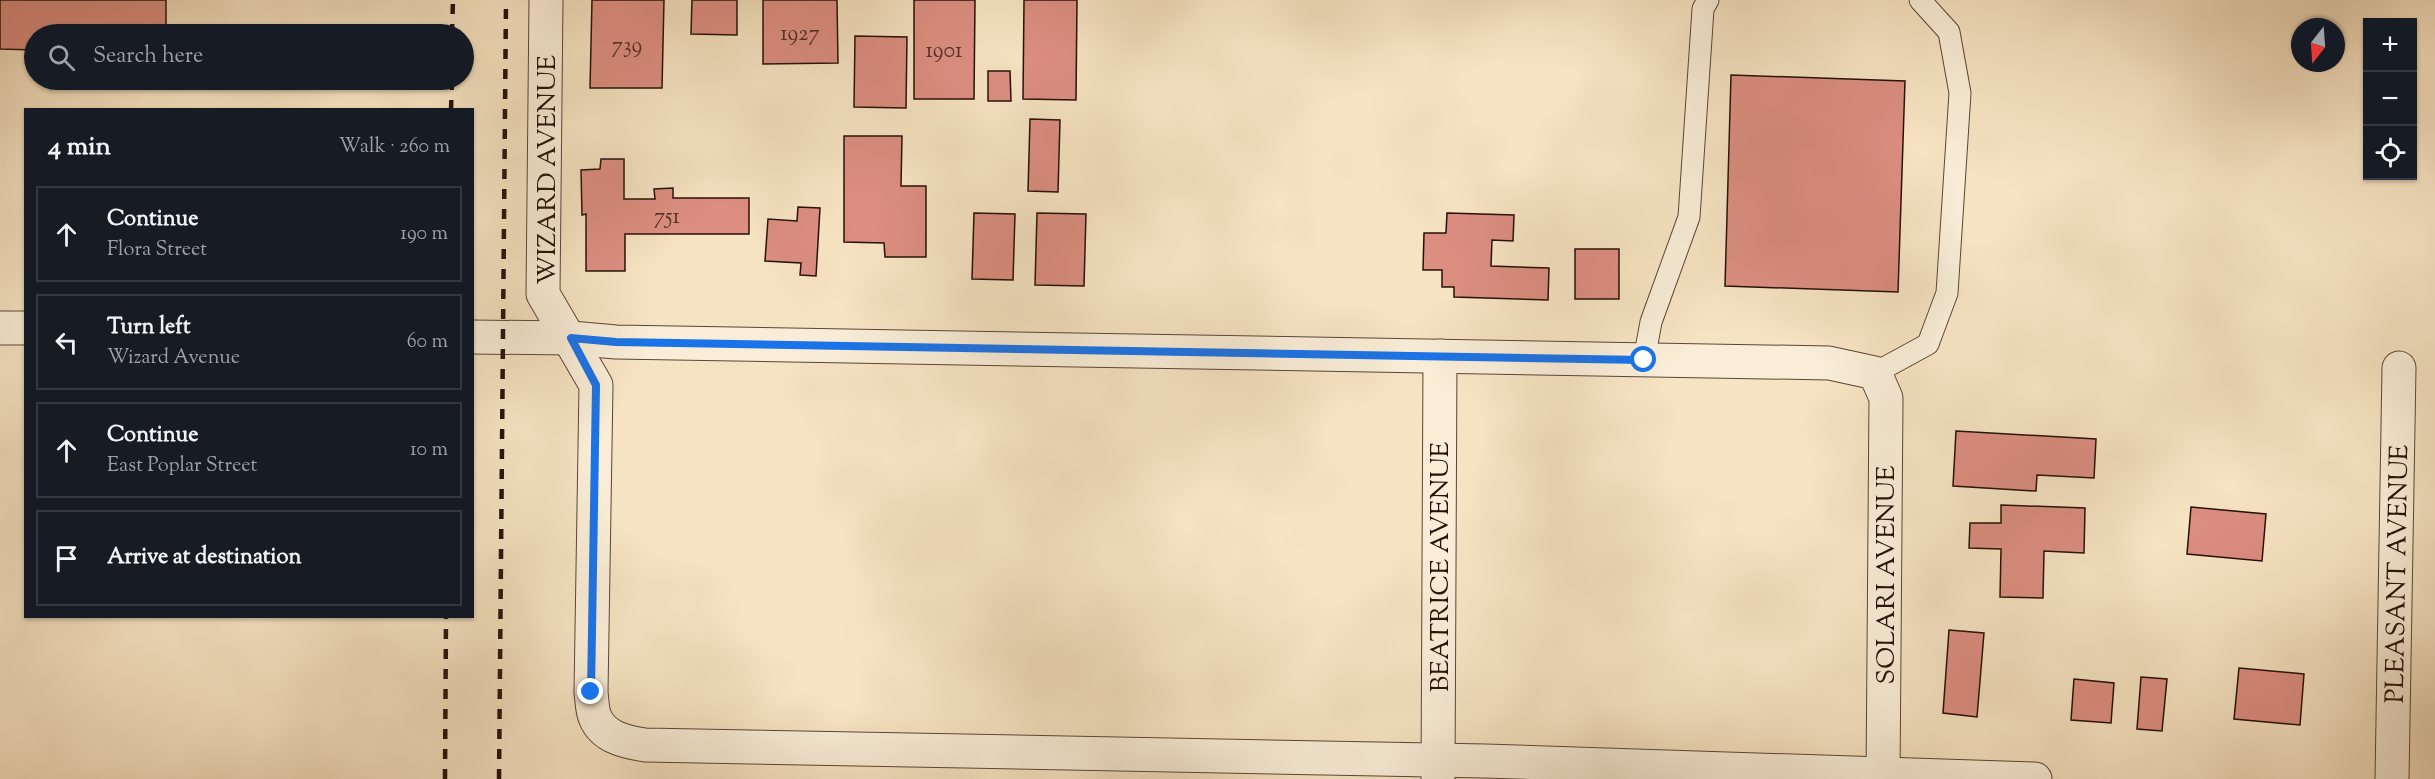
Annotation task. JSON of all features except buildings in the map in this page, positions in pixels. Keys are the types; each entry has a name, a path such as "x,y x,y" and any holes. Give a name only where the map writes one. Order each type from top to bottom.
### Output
{"street":[{"name":"WIZARD AVENUE","path":"546,0 543,294 571,338 596,385 591,692 594,717 612,736 623,742 645,745 1438,770 1496,761 1883,777 2035,779"},
{"path":"0,327 24,328"},
{"path":"474,337 571,338 616,342 1829,363 1875,373"},
{"name":"BEATRICE AVENUE","path":"1438,770 1440,356"},
{"name":"PLEASANT AVENUE","path":"2392,779 2399,368"},
{"name":"SOLARI AVENUE","path":"1875,373 1886,398 1883,777"}],"lane":[{"path":"1644,360 1652,322 1689,217 1703,9 1708,0"},
{"path":"1875,373 1928,344 1947,293 1960,93 1949,32 1920,0"}],"railway":[{"path":"452,24 453,0"},
{"path":"499,779 506,0"},
{"path":"451,108 452,90"},
{"path":"445,779 446,618"}],"route":[{"path":"591,692 596,385 571,338 616,342 1644,360"}]}
